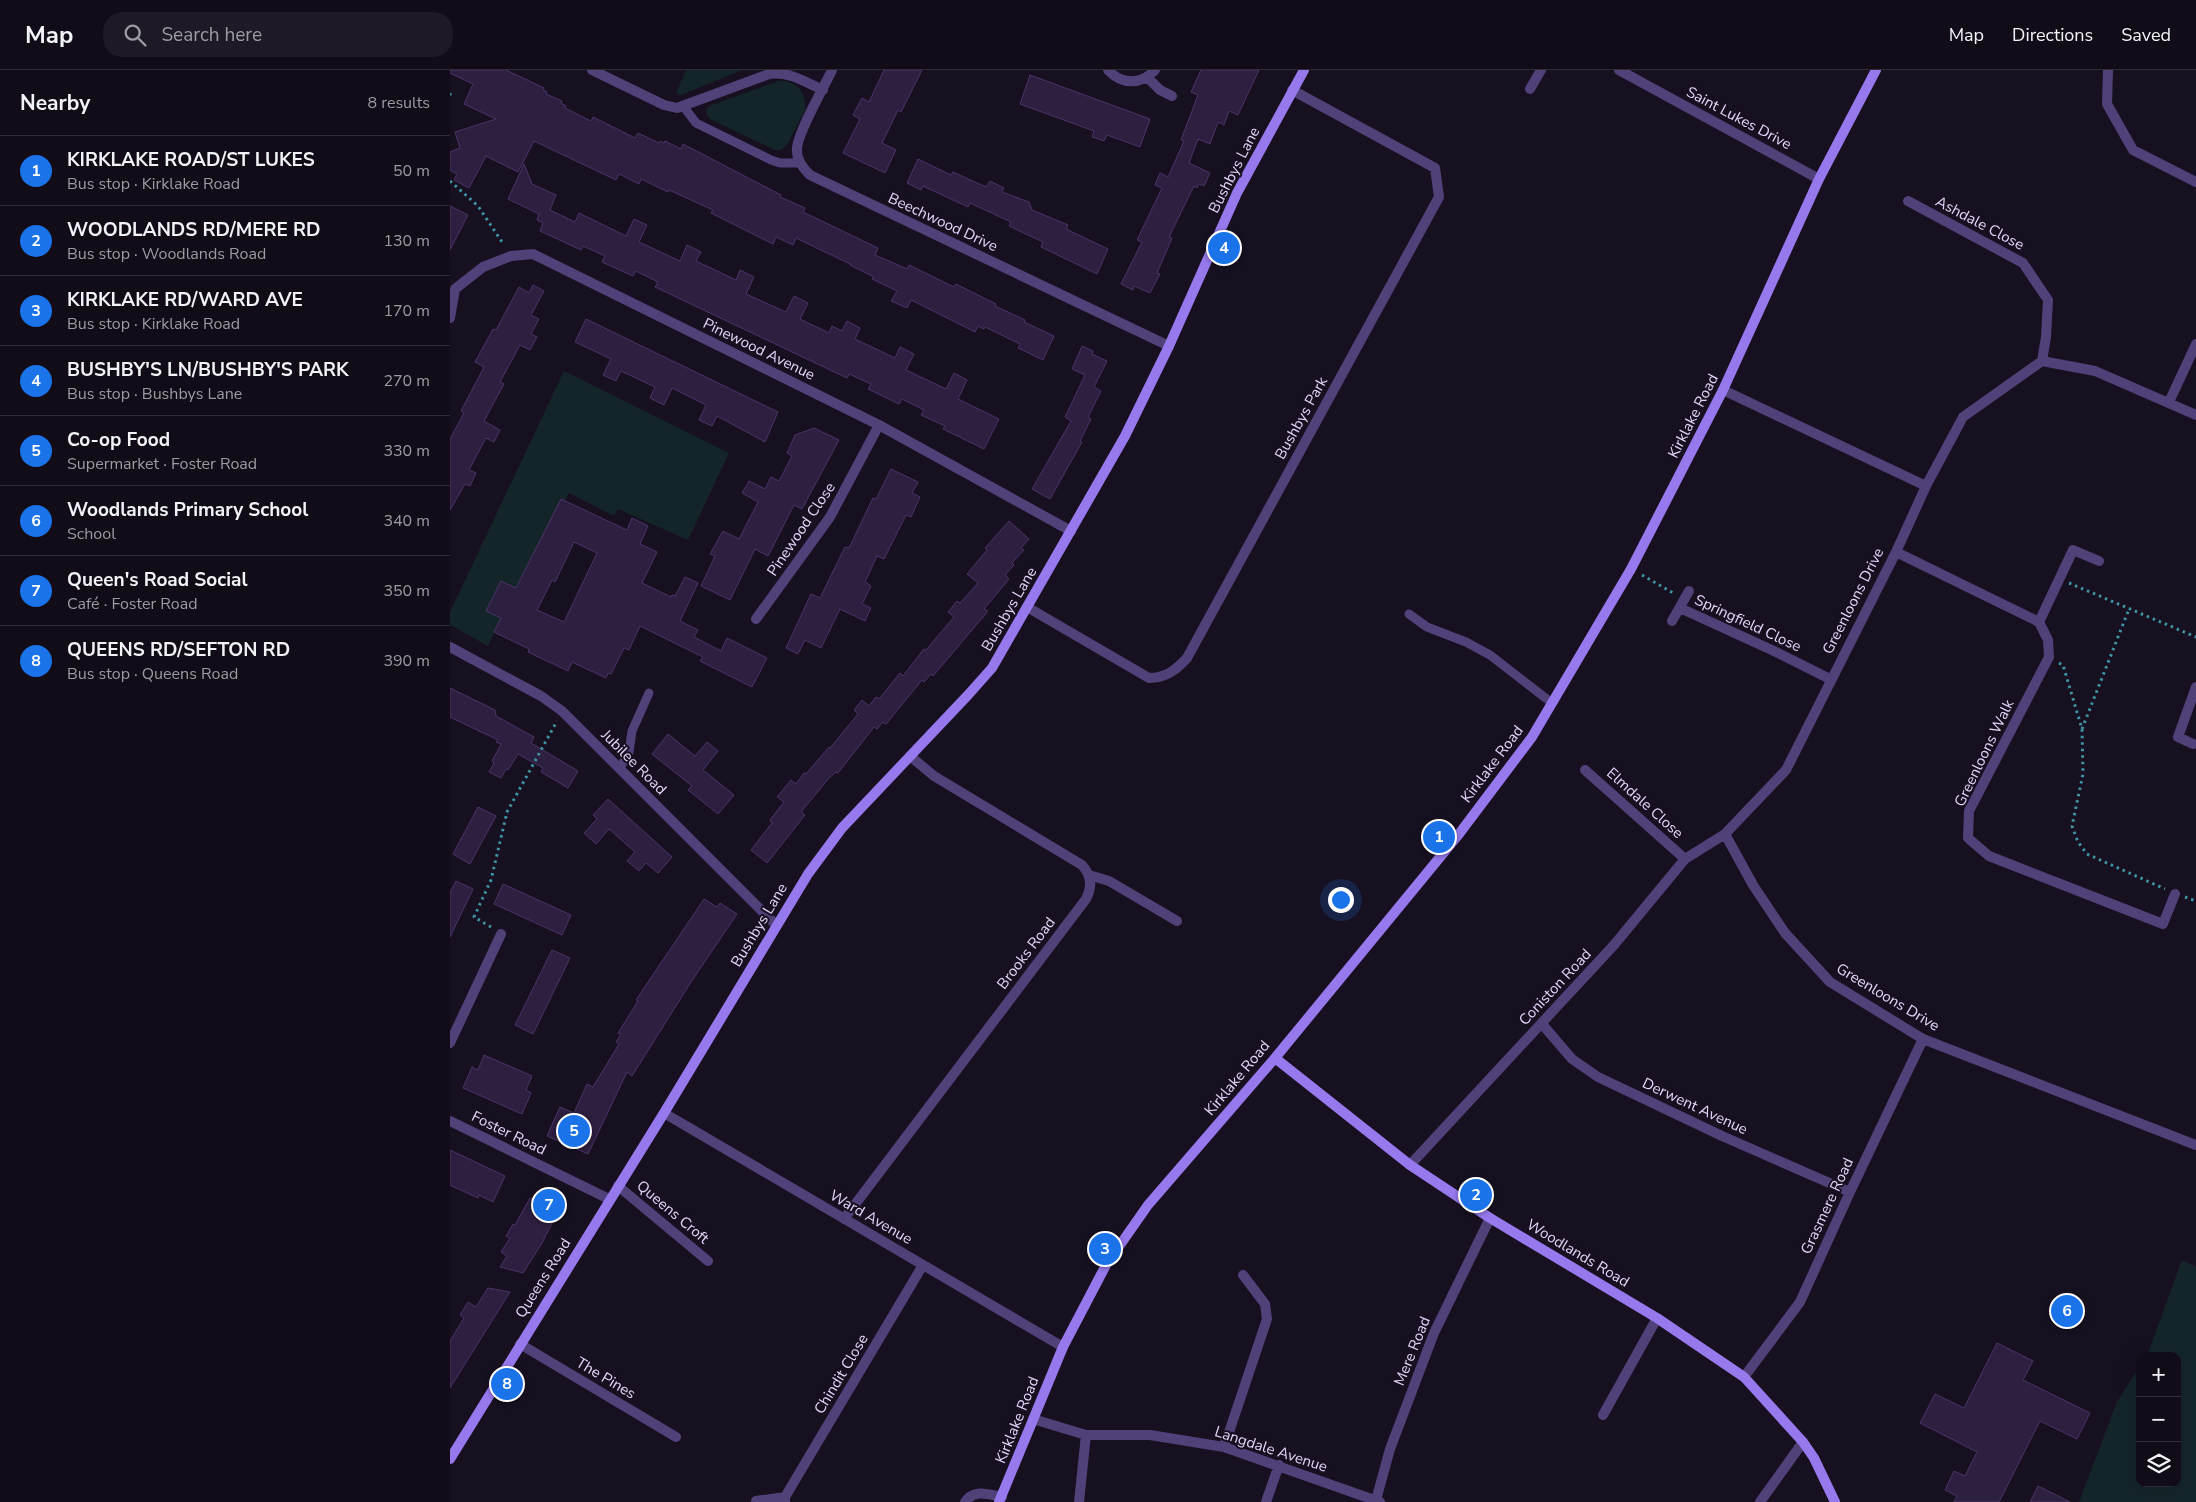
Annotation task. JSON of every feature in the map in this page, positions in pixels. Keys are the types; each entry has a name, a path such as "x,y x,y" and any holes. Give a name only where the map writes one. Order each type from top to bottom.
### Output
{"street":[{"path":"592,70 664,105 677,108 778,72 787,74 822,90"},
{"path":"800,163 798,140 832,70"},
{"path":"1108,70 1119,79 1133,82 1151,74 1160,90 1172,96"},
{"name":"Bushbys Lane","path":"664,1113 808,874 842,828 992,668 1125,436 1169,346 1237,193 1304,70"},
{"path":"1530,89 1541,70"},
{"name":"Saint Lukes Drive","path":"1619,70 1819,179"},
{"name":"Kirklake Road","path":"965,1502 966,1499 979,1492 1000,1499 1064,1346 1106,1264 1148,1205 1275,1058 1458,834 1532,737 1631,569 1724,390 1819,179 1876,70"},
{"path":"2108,70 2107,104 2133,150 2196,182"},
{"name":"Bushbys Park","path":"1027,607 1149,678 1160,678 1175,671 1187,658 1439,197 1434,168 1292,90"},
{"name":"Beechwood Drive","path":"800,163 810,175 1169,346"},
{"name":"Ashdale Close","path":"1908,201 2023,263 2048,300 2046,337 2042,361"},
{"name":"Pinewood Avenue","path":"450,318 456,289 483,267 512,256 532,254 879,425 1071,531"},
{"path":"2169,402 2196,344"},
{"path":"2042,361 2095,371 2196,415"},
{"name":"Greenloons Drive","path":"2042,361 1963,417 1926,486 1896,552 1786,770 1724,834 1753,886 1786,933 1830,982 1923,1039 2196,1146"},
{"path":"1724,390 1926,486"},
{"name":"Pinewood Close","path":"756,619 830,517 879,425"},
{"path":"2039,622 2073,550 2099,561"},
{"path":"1896,552 2039,622 2048,640 2049,657"},
{"path":"1672,621 1684,600"},
{"name":"Springfield Close","path":"1684,600 1830,680"},
{"name":"Jubilee Road","path":"450,647 541,696 562,712 776,925"},
{"name":"Greenloons Walk","path":"2049,657 1968,811 1968,838 1989,856 2163,924 2176,894"},
{"path":"2193,744 2178,737 2196,687"},
{"path":"910,756 934,776 1082,864 1089,875 1109,881 1177,921"},
{"name":"Elmdale Close","path":"1585,770 1685,859"},
{"name":"Coniston Road","path":"1410,1165 1614,945 1685,859 1724,834"},
{"name":"Brooks Road","path":"844,1219 1086,899 1090,887 1089,875"},
{"path":"450,1042 501,934"},
{"name":"Derwent Avenue","path":"1542,1024 1572,1059 1598,1077 1722,1136 1850,1192"},
{"name":"Grasmere Road","path":"1744,1377 1800,1302 1923,1039"},
{"name":"Woodlands Road","path":"1275,1058 1410,1165 1490,1218 1657,1318 1744,1377 1804,1442 1836,1502"},
{"name":"Ward Avenue","path":"664,1113 1064,1346"},
{"name":"Queens Road","path":"450,1460 609,1199 664,1113"},
{"name":"Foster Road","path":"450,1121 609,1199"},
{"name":"Queens Croft","path":"618,1186 708,1262"},
{"name":"Mere Road","path":"1378,1501 1390,1449 1434,1334 1490,1218"},
{"name":"Chindit Close","path":"785,1500 923,1265"},
{"path":"1224,1446 1267,1319 1265,1304 1243,1275"},
{"path":"1603,1415 1657,1318"},
{"name":"The Pines","path":"520,1344 676,1437"},
{"name":"Langdale Avenue","path":"1034,1419 1086,1435 1150,1435 1224,1446 1378,1501"},
{"path":"1079,1502 1086,1435"},
{"path":"1760,1502 1804,1442"},
{"path":"1266,1502 1279,1465"},
{"path":"756,1501 785,1500"}],"lane":[{"path":"684,107 696,123 762,156 780,163 800,163"},
{"path":"1409,614 1427,627 1466,642 1490,655 1552,703"},
{"path":"620,768 629,752 632,731 649,694"}],"path":[{"path":"450,93 450,98"},
{"path":"450,181 478,206 512,256"},
{"path":"1631,569 1684,600"},
{"path":"2059,579 2196,637"},
{"path":"2082,729 2129,609"},
{"path":"2049,657 2063,665 2082,729 2082,774 2072,826 2078,842 2088,854 2176,894"},
{"path":"501,934 474,916 491,880 507,812 562,712"}],"shaded area":[{"path":"686,70 742,70 681,95 676,93"},
{"path":"779,81 796,85 802,93 805,104 805,110 787,145 780,150 775,150 710,119 708,116 709,106"},
{"path":"564,371 729,453 688,540 618,509 614,516 569,493 565,501 561,499 529,577 523,574 514,593 507,589 509,584 501,581 487,611 501,618 488,646 450,625 450,612"},
{"path":"2182,1260 2196,1267 2196,1502 2079,1502 2117,1402 2136,1372 2136,1487 2181,1487 2181,1352 2148,1352"}],"building":[{"path":"450,70 506,70 544,88 543,90 547,92 546,94 562,101 561,103 566,106 565,108 591,121 593,117 635,138 638,133 659,143 660,141 664,143 665,141 681,149 683,144 781,195 780,197 805,208 803,212 878,248 875,255 907,269 909,265 954,287 956,284 1025,320 1024,322 1054,336 1043,360 1018,348 1020,344 985,327 984,329 978,326 975,332 911,300 907,308 891,301 897,291 872,279 874,277 850,264 796,238 793,245 776,237 773,244 711,213 713,210 669,190 668,192 641,179 639,184 619,174 616,180 534,141 518,172 486,156 469,188 454,180 457,174 450,170 450,152 460,148 455,132 496,119 464,104 473,84 450,73"},
{"path":"884,70 922,70 901,112 898,110 882,143 896,150 885,173 843,153 860,119 853,115 862,98 869,102"},
{"path":"1201,70 1259,70 1238,115 1229,111 1224,125 1218,122 1210,144 1198,139 1189,163 1210,173 1204,186 1199,184 1197,188 1194,186 1169,237 1172,238 1157,273 1160,274 1150,293 1134,286 1133,290 1121,284 1142,242 1137,240 1162,188 1155,185 1160,173 1168,177 1184,141 1181,140 1198,95 1191,92"},
{"path":"1030,75 1150,119 1140,147 1107,135 1104,141 1092,137 1094,131 1020,104"},
{"path":"918,159 951,175 953,172 986,187 990,181 1004,188 1002,192 1029,202 1032,210 1068,225 1066,229 1108,249 1097,274 1041,247 1043,242 1009,226 1011,222 970,203 968,207 923,186 921,190 907,183"},
{"path":"524,164 532,184 556,195 550,210 575,222 579,213 626,236 634,219 647,225 639,242 680,261 687,245 701,252 696,261 736,280 740,270 754,277 746,294 786,312 794,296 808,303 800,319 829,333 832,326 842,331 847,321 860,328 855,339 895,358 900,347 914,354 906,370 946,389 954,373 967,380 958,399 999,419 984,449 943,429 945,426 921,415 924,410 902,399 899,404 868,389 871,384 849,374 847,378 655,287 658,282 636,271 633,276 602,262 605,256 583,246 581,250 540,231 543,223 537,220 539,214 508,199"},
{"path":"450,206 468,215 450,250"},
{"path":"533,285 544,291 531,315 539,319 531,334 537,337 530,350 520,345 500,382 504,384 484,421 500,430 494,442 486,438 469,470 476,473 470,486 465,484 450,510 450,439 464,413 461,411 484,367 475,362 493,329 496,330 519,287 529,293"},
{"path":"586,319 778,412 765,442 717,416 712,426 699,420 706,405 672,388 664,405 650,398 655,387 621,371 616,381 603,375 611,359 575,342"},
{"path":"1082,346 1093,351 1092,354 1107,361 1094,387 1101,391 1088,417 1091,419 1080,441 1082,442 1050,499 1032,489 1071,421 1065,417 1085,375 1072,369"},
{"path":"814,428 839,440 802,509 794,505 768,556 755,549 730,600 701,586 715,556 710,554 723,531 739,539 758,502 742,493 749,481 765,489 771,477 779,481 792,456 787,453 795,435"},
{"path":"891,469 918,482 912,493 920,497 911,517 906,515 884,559 877,556 865,582 871,586 862,604 871,608 865,621 840,609 821,648 805,640 798,654 786,648 811,594 820,598 845,547 849,548 873,498 876,499"},
{"path":"561,499 627,530 632,518 648,526 640,544 657,552 642,583 671,597 672,595 675,596 685,577 698,583 680,621 698,630 694,637 721,651 727,638 767,658 752,687 700,661 703,657 640,626 629,650 624,648 611,674 608,673 606,678 572,662 568,671 528,652 529,649 494,632 501,618 486,611 501,581 516,588","holes":["574,542 597,553 564,622 537,610 552,580 555,582"]},
{"path":"1009,521 1029,539 1021,548 1024,550 1012,563 1014,565 1005,575 1009,579 984,609 988,611 933,676 931,674 924,682 922,680 886,724 883,722 877,729 874,727 838,773 836,772 828,779 801,812 805,815 767,863 751,850 772,823 770,820 784,802 777,797 791,780 796,784 804,773 806,774 830,748 858,714 854,710 862,700 869,706 876,697 879,699 900,673 903,676 924,649 926,650 954,617 948,612 957,601 960,603 978,583 967,574 987,550 985,548"},
{"path":"450,688 495,710 496,716 534,737 531,743 578,771 568,788 541,772 543,768 518,754 501,778 489,772 494,763 492,761 501,744 496,742 498,740 450,717"},
{"path":"668,734 695,756 707,742 718,751 703,770 734,795 718,814 688,790 692,786 652,754"},
{"path":"608,799 672,857 658,873 646,863 639,871 627,861 635,852 609,829 596,844 584,833 597,819 593,815"},
{"path":"478,807 496,816 470,864 453,854"},
{"path":"456,881 473,889 450,937 450,893"},
{"path":"503,884 571,915 562,935 494,904"},
{"path":"704,899 717,907 720,903 737,914 691,982 632,1076 627,1072 588,1154 547,1136 560,1107 574,1113 587,1084 593,1087 619,1044 616,1042 621,1034 618,1033 638,1001 636,1000"},
{"path":"552,950 570,958 533,1034 515,1025"},
{"path":"484,1055 532,1076 526,1090 531,1093 522,1114 463,1088 472,1067 478,1070"},
{"path":"450,1150 505,1176 493,1202 479,1195 478,1198 450,1185"},
{"path":"541,1192 562,1203 542,1243 523,1273 500,1267 507,1256 501,1252 510,1238 506,1236 513,1224 515,1225 530,1198 536,1201"},
{"path":"488,1288 510,1292 450,1388 450,1341 464,1318 460,1315 468,1302 476,1307"},
{"path":"1997,1343 2033,1361 2023,1380 2090,1413 2077,1439 2040,1421 1999,1502 1954,1502 1957,1496 1945,1490 1954,1471 1965,1476 1977,1452 1920,1423 1935,1394 1964,1408"},
{"path":"2038,1486 2070,1502 2030,1502"}],"place":[{"name":"BUSHBY'S LN/BUSHBY'S PARK","path":"1224,248"},
{"name":"KIRKLAKE ROAD/ST LUKES","path":"1439,837"},
{"name":"Co-op Food","path":"574,1131"},
{"name":"WOODLANDS RD/MERE RD","path":"1476,1195"},
{"name":"Queen's Road Social","path":"549,1205"},
{"name":"KIRKLAKE RD/WARD AVE","path":"1105,1249"},
{"name":"Woodlands Primary School","path":"2067,1311"},
{"name":"QUEENS RD/SEFTON RD","path":"507,1384"}]}
